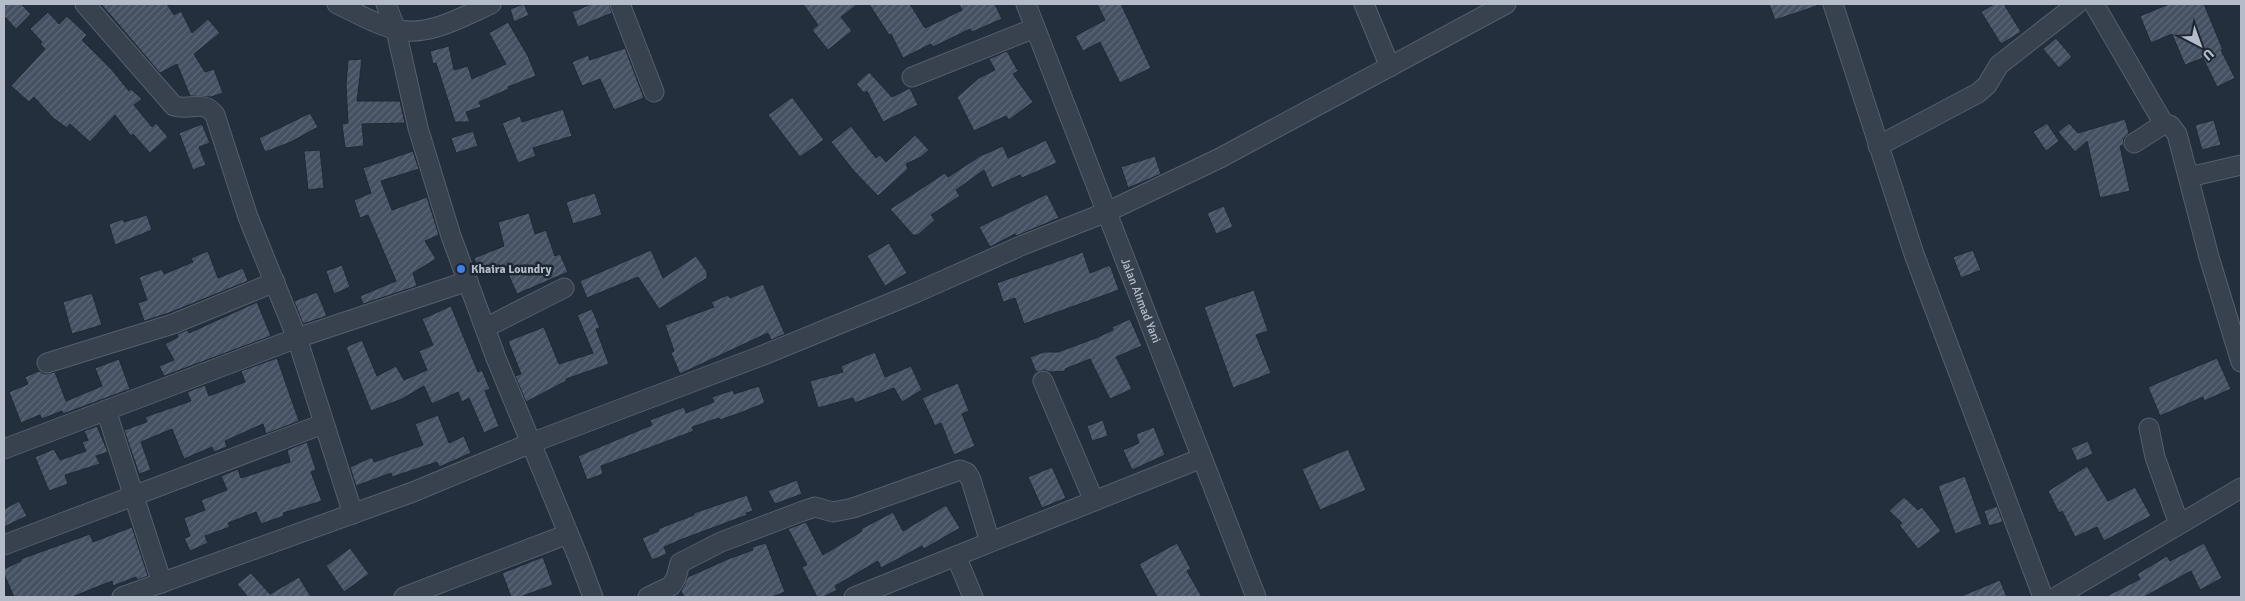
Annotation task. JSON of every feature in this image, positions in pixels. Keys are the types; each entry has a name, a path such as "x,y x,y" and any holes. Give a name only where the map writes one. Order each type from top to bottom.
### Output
{"street":[{"path":"84,4 174,106 201,106 214,112 248,217 297,338 353,514"},
{"path":"337,4 396,30 423,29 446,24 491,4"},
{"path":"386,4 396,30 418,128 451,236 530,443 593,597"},
{"path":"620,4 654,92"},
{"name":"Jalan Ahmad Yani","path":"1026,4 1256,597"},
{"path":"1364,4 1390,67"},
{"path":"122,597 353,514 530,443 761,356 915,294 1023,246 1107,212 1220,158 1506,4"},
{"path":"1833,4 1914,254 2043,597"},
{"path":"1878,146 1983,90 1999,65 2077,4"},
{"path":"2094,4 2164,124 2170,126 2177,134 2209,257 2241,362"},
{"path":"912,77 1035,28"},
{"path":"2134,142 2164,124"},
{"path":"2189,177 2241,164"},
{"path":"4,449 297,338 468,281"},
{"path":"47,363 173,324 275,282"},
{"path":"485,328 564,288"},
{"path":"1043,381 1094,501"},
{"path":"106,410 162,583"},
{"path":"4,544 323,424"},
{"path":"2149,428 2155,457 2179,524"},
{"path":"854,597 1202,458"},
{"path":"648,597 671,586 676,578 680,563 736,536 815,507 833,512 854,508 960,470 967,473 971,480 990,542"},
{"path":"2056,597 2241,488"},
{"path":"404,597 568,534"},
{"path":"956,556 973,597"}],"building":[{"path":"4,4 21,4 31,14 16,29 4,16"},
{"path":"101,4 167,4 174,15 181,11 192,33 208,19 220,33 194,54 205,72 214,69 223,93 211,97 190,96 177,64 160,73"},
{"path":"524,4 529,15 514,22 510,9"},
{"path":"591,4 609,4 612,13 578,27 572,12"},
{"path":"803,4 858,4 841,17 852,31 828,50 812,30 818,25"},
{"path":"869,4 910,4 925,28 962,10 959,4 995,4 1002,19 972,32 970,29 933,47 931,44 903,58 891,34 889,35"},
{"path":"1097,4 1121,4 1151,68 1120,83 1100,42 1083,51 1075,36 1105,20"},
{"path":"1769,4 1816,4 1817,6 1775,20"},
{"path":"1994,4 2004,4 2021,32 2001,44 1981,12"},
{"path":"2169,4 2204,4 2223,50 2221,50 2235,78 2217,87 2203,58 2185,65 2172,34 2151,43 2140,16"},
{"path":"48,12 59,24 67,16 87,35 82,40 112,70 129,91 131,89 142,99 134,105 152,127 156,123 168,137 150,153 133,134 131,136 115,115 90,142 70,124 67,128 53,118 34,97 29,102 11,86 45,49 40,44 42,42 30,29"},
{"path":"508,22 528,56 536,76 508,87 509,89 479,102 481,107 466,112 470,122 455,122 436,63 433,64 430,51 449,46 454,70 468,66 472,79 506,64 489,33"},
{"path":"2056,38 2072,57 2059,68 2043,49"},
{"path":"625,48 644,98 614,110 600,79 582,86 572,62 588,55 590,60"},
{"path":"1007,51 1018,71 1013,74 1033,102 1009,120 1006,116 974,131 957,97 979,78 995,70 989,59"},
{"path":"362,59 357,101 400,101 405,123 362,124 364,146 345,148 342,124 348,123 346,85 348,60"},
{"path":"869,72 892,97 910,88 918,105 883,122 867,91 864,93 856,84"},
{"path":"792,97 824,140 800,157 768,115"},
{"path":"563,109 572,136 533,148 536,156 518,163 502,123 520,116 522,122"},
{"path":"310,113 318,127 291,142 265,152 259,138"},
{"path":"2125,119 2129,133 2124,138 2123,145 2120,146 2130,191 2100,198 2087,141 2075,152 2058,132 2069,123 2078,133"},
{"path":"2214,120 2221,145 2202,150 2195,125"},
{"path":"2047,123 2059,141 2046,151 2033,132"},
{"path":"202,124 210,143 199,147 206,165 193,170 179,133"},
{"path":"851,126 876,158 880,155 886,162 915,135 929,150 921,157 906,164 908,169 878,196 853,170 831,142"},
{"path":"473,131 478,146 456,153 451,138"},
{"path":"1046,140 1057,163 1022,178 1020,175 992,188 984,170 956,190 960,196 931,215 935,220 918,235 913,235 890,209 945,173 948,177 980,156 1003,146 1008,158"},
{"path":"320,150 324,188 308,190 304,151"},
{"path":"413,151 419,169 381,181 392,210 427,197 439,235 425,241 436,259 413,273 417,286 363,304 360,296 396,281 368,215 360,218 354,200 371,193 363,168"},
{"path":"1155,156 1161,174 1128,188 1121,167"},
{"path":"595,193 602,215 573,224 566,202"},
{"path":"1047,194 1059,218 1016,236 1015,234 990,247 979,227"},
{"path":"1224,206 1233,227 1216,234 1207,213"},
{"path":"529,213 535,234 546,230 555,256 560,254 568,272 517,294 505,267 481,276 474,258 504,246 498,222"},
{"path":"147,215 152,230 115,245 109,224 123,219 124,222"},
{"path":"889,243 907,273 885,286 867,256"},
{"path":"651,250 663,278 696,256 707,272 707,278 659,309 638,277 587,298 580,281"},
{"path":"1973,250 1981,270 1961,278 1953,257"},
{"path":"208,251 218,278 243,268 248,281 169,313 144,321 138,303 147,300 139,277 162,269 164,274 193,262 191,258"},
{"path":"1083,252 1090,273 1110,265 1119,290 1024,324 1015,298 1003,302 997,283"},
{"path":"342,265 350,287 334,294 326,271"},
{"path":"763,284 785,334 771,340 768,333 680,374 671,353 674,351 665,325 714,307 711,302 728,295 730,298"},
{"path":"1254,290 1268,331 1256,335 1271,373 1233,388 1204,307"},
{"path":"317,292 327,316 303,324 294,301"},
{"path":"92,293 102,325 72,334 63,302"},
{"path":"257,302 271,336 164,376 159,366 174,360 165,344 178,337 177,334 188,330 189,333"},
{"path":"451,306 478,372 482,370 490,389 485,391 499,426 484,433 469,398 462,402 458,392 432,404 424,386 402,399 371,411 346,347 362,340 377,376 396,366 404,380 427,370 419,351 433,345 422,319"},
{"path":"592,309 600,328 596,329 609,364 566,379 566,381 526,402 515,376 521,374 508,341 544,327 559,364 593,353 577,315"},
{"path":"1130,319 1142,346 1116,357 1132,389 1110,399 1090,359 1065,369 1066,371 1050,372 1044,370 1036,372 1030,357 1044,352 1058,352 1096,338 1113,330 1112,327"},
{"path":"875,352 885,377 911,366 922,390 902,402 894,388 855,403 853,398 818,408 810,381 843,372 841,366"},
{"path":"277,358 299,421 266,434 263,424 225,441 227,447 214,452 212,447 184,459 172,429 141,442 151,470 139,474 124,430 147,422 145,417 191,401 187,392 205,385 209,396 245,382 241,371"},
{"path":"2217,358 2231,389 2204,401 2203,397 2160,416 2148,387"},
{"path":"119,359 130,389 63,414 62,411 42,419 40,415 21,423 9,392 28,384 25,377 39,371 45,374 55,372 66,401 102,386 95,368"},
{"path":"958,383 969,411 962,414 975,446 954,455 941,423 935,426 922,398"},
{"path":"759,386 765,403 720,420 719,418 692,427 694,431 601,466 603,474 587,480 578,456 652,425 650,420 684,407 686,413 714,402 712,397 733,390 734,394"},
{"path":"438,415 449,443 464,436 471,453 439,467 437,462 392,477 391,473 356,486 350,467 372,457 374,462 423,445 415,424"},
{"path":"1103,420 1108,436 1092,441 1087,426"},
{"path":"97,426 108,452 96,456 100,464 65,475 68,484 49,491 35,457 54,449 60,460 86,451 82,442 88,440 84,431"},
{"path":"1154,427 1165,455 1132,470 1123,450 1139,443 1136,434"},
{"path":"2088,441 2093,454 2077,461 2071,448"},
{"path":"307,442 316,470 311,472 322,501 283,513 284,516 261,524 256,512 228,523 230,527 205,536 208,543 190,551 184,538 190,536 184,518 205,510 201,500 227,490 221,476 238,469 241,478 290,462 287,450"},
{"path":"1348,449 1366,490 1320,510 1302,469"},
{"path":"2087,466 2108,501 2135,487 2151,516 2104,541 2097,527 2075,537 2062,511 2059,513 2048,491"},
{"path":"1052,467 1066,498 1042,508 1028,477"},
{"path":"1965,476 1982,524 1955,534 1938,486"},
{"path":"797,480 802,494 775,504 768,491"},
{"path":"747,495 753,511 664,547 667,554 652,560 642,538 659,531 658,529 694,515 694,513"},
{"path":"1904,497 1918,510 1922,507 1941,531 1918,549 1899,525 1902,523 1889,511"},
{"path":"19,501 27,516 4,527 4,509"},
{"path":"946,505 960,528 924,549 922,546 881,568 878,561 835,586 837,590 823,597 817,597 802,567 807,565 788,529 806,522 823,555 862,531 861,529 893,512 903,531"},
{"path":"1997,506 2003,522 1989,526 1984,511"},
{"path":"132,527 148,576 137,580 136,577 113,586 112,581 72,597 14,597 4,574 4,569 21,561 21,559 90,534 93,542"},
{"path":"766,543 785,592 772,597 684,597 681,591 688,577 753,550 752,547"},
{"path":"1177,543 1191,569 1187,571 1202,597 1157,597 1139,564"},
{"path":"2204,543 2222,578 2200,590 2191,571 2144,597 2105,597 2140,579 2137,574 2167,556 2170,561"},
{"path":"350,548 369,574 344,592 326,566"},
{"path":"543,557 553,585 520,597 511,597 502,573"},
{"path":"251,573 270,594 299,577 311,597 248,597 237,584"},
{"path":"2000,580 2007,597 1959,597"}],"place":[{"name":"Khaira Loundry","path":"461,269"}]}
